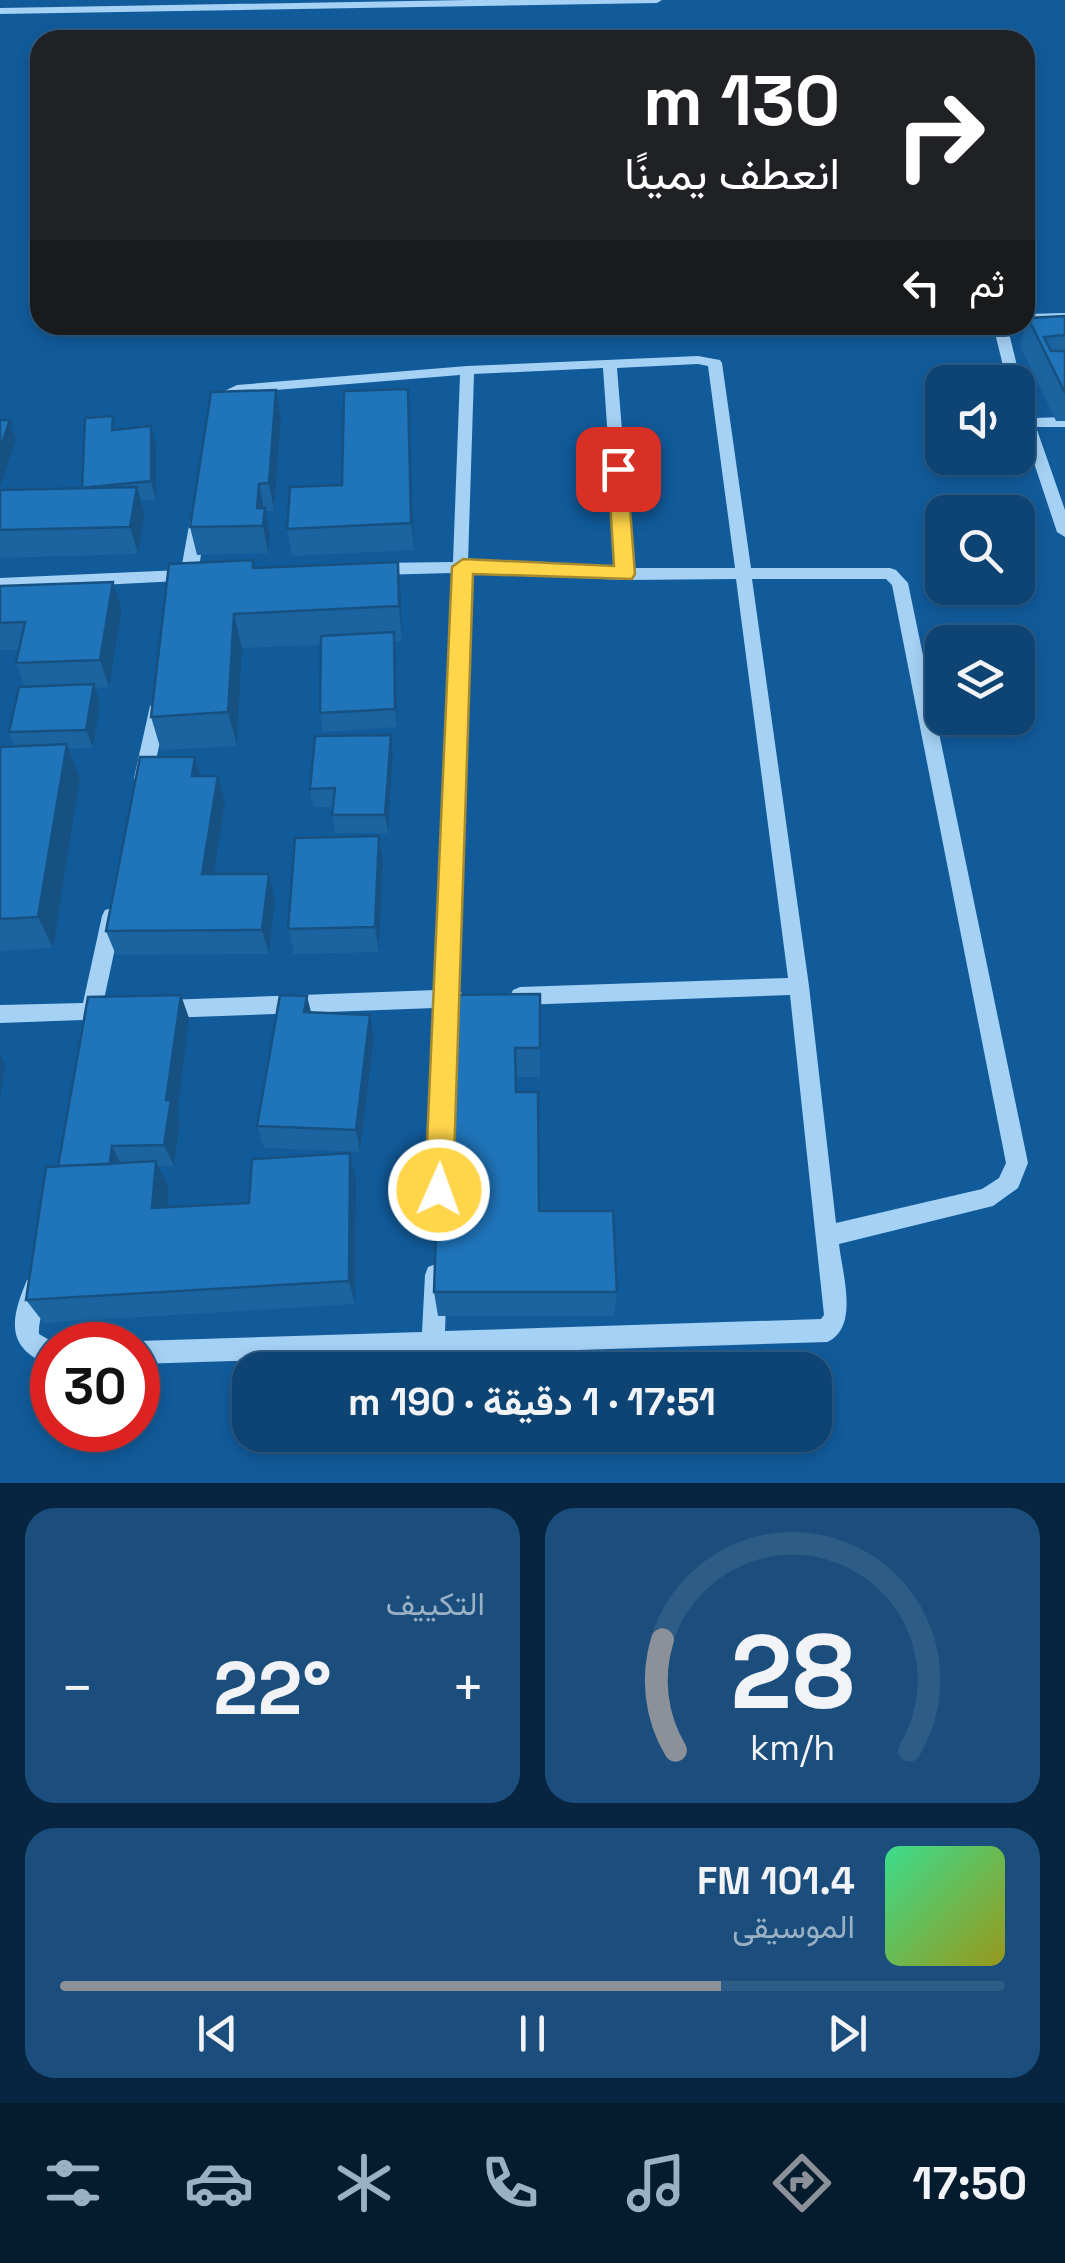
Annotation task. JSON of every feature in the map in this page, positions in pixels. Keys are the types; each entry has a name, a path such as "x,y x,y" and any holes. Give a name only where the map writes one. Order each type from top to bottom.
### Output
{"street":[{"path":"0,12 656,0"},
{"path":"1035,318 1065,317"},
{"path":"1002,335 1010,365"},
{"path":"160,1352 827,1330 836,1319 799,986 715,363 698,360 466,370 237,389 221,398 216,424"},
{"path":"610,364 624,574"},
{"path":"444,1037 463,567 466,370"},
{"path":"1035,423 1065,422"},
{"path":"1035,452 1064,527"},
{"path":"0,584 194,581 202,500"},
{"path":"365,570 463,567 624,574 890,574 900,583 1018,1162 1015,1178 985,1199 828,1236"},
{"path":"138,802 163,689"},
{"path":"0,1014 96,1017 116,897"},
{"path":"150,1009 799,986"},
{"path":"433,1344 437,1248"},
{"path":"30,1345 26,1334 38,1277"}],"building":[{"path":"1065,316 1065,335 1044,337 1051,351 1065,351 1065,393 1035,332 1035,318"},
{"path":"408,389 411,523 287,529 290,487 342,485 344,391"},
{"path":"276,390 269,483 259,484 257,508 265,508 263,526 190,527 211,392"},
{"path":"113,416 112,430 151,426 151,481 82,488 85,418"},
{"path":"0,420 10,420 0,449"},
{"path":"137,487 130,527 0,530 0,490"},
{"path":"253,560 253,568 398,562 399,606 234,614 228,712 151,717 169,564"},
{"path":"113,582 100,660 16,663 25,622 0,623 0,586"},
{"path":"394,632 395,709 320,713 321,636"},
{"path":"94,684 86,730 9,732 19,687"},
{"path":"391,735 385,815 332,815 335,788 310,789 315,736"},
{"path":"67,744 38,917 0,919 0,747"},
{"path":"140,757 195,757 192,776 218,776 202,874 269,874 262,930 106,931"},
{"path":"379,836 375,927 288,929 295,838"},
{"path":"540,994 540,1048 515,1048 516,1092 538,1092 539,1211 613,1211 617,1292 434,1292 444,995"},
{"path":"181,995 166,1100 171,1100 164,1145 112,1146 110,1164 58,1166 88,997"},
{"path":"280,995 307,996 304,1012 370,1015 356,1130 257,1126"},
{"path":"350,1153 349,1281 26,1300 46,1167 156,1161 152,1208 249,1203 252,1159"}],"route":[{"path":"439,1190 463,567 624,574 618,469"}]}
